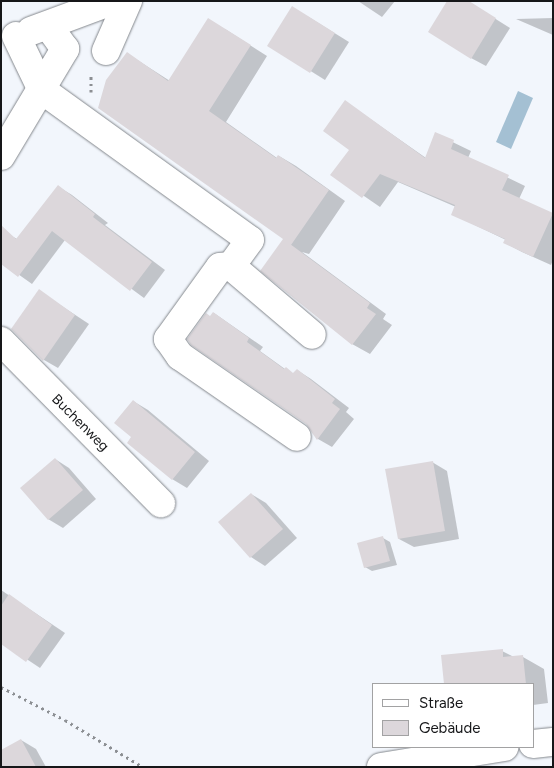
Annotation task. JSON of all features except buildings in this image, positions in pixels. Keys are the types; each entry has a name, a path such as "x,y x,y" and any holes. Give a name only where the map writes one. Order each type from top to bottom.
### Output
{"street":[{"path":"112,1 9,39 42,90 250,240 231,266"},
{"path":"106,51 128,1"},
{"path":"1,156 9,139 42,90 65,49 48,26"},
{"path":"297,437 180,356 168,339 220,267 231,266 312,336"},
{"name":"Buchenweg","path":"1,342 161,503"},
{"path":"534,744 553,742"},
{"path":"381,767 498,748"}],"path":[{"path":"1,687 65,720 143,767"}],"water":[{"path":"518,91 533,98 511,149 496,142"}]}
